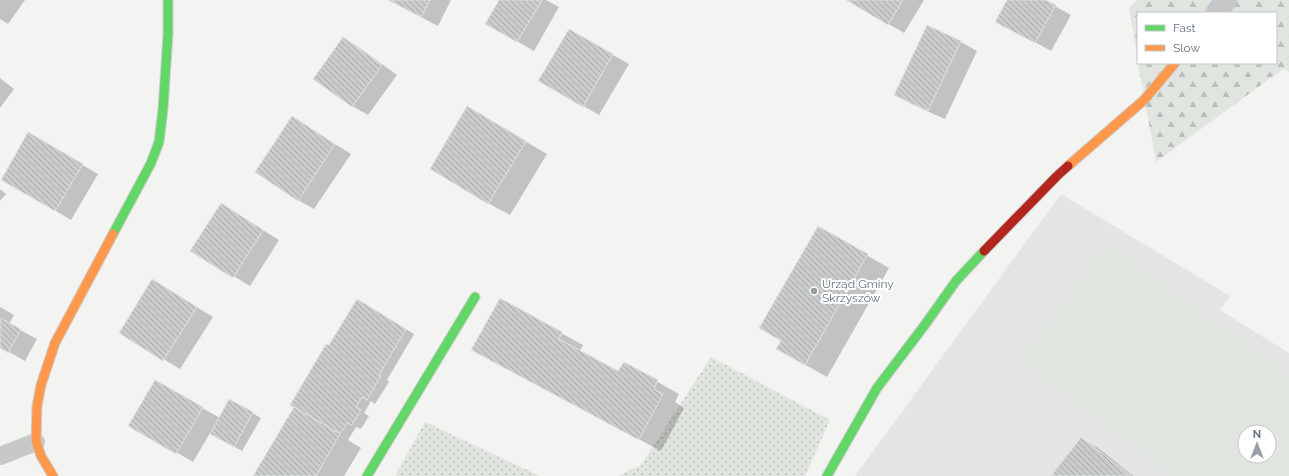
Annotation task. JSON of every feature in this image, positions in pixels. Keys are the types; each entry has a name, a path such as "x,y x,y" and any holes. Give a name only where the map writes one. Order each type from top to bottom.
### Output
{"street":[{"path":"53,476 43,460 36,442 36,415 40,389 55,343 151,163 159,142 164,109 168,34 168,0"},
{"path":"1217,12 1226,0"},
{"path":"827,476 877,388 956,281 1057,176 1144,100 1174,64"},
{"path":"367,476 475,297"}],"lane":[{"path":"0,456 36,442"}],"shaded area":[{"path":"1061,194 1230,296 1220,310 1289,353 1289,476 855,476"}],"green space":[{"path":"1137,0 1289,0 1289,72 1283,69 1156,162 1138,64 1277,64 1277,12 1137,12 1137,55 1129,8"},
{"path":"1107,243 1289,374 1289,476 1175,476 1020,363"},
{"path":"711,357 830,420 805,476 618,476 641,465"},
{"path":"425,422 540,476 395,476"}],"building":[{"path":"388,0 430,0 421,17"},
{"path":"499,0 542,0 517,42 485,24"},
{"path":"846,0 903,0 888,25"},
{"path":"1007,0 1046,0 1056,5 1035,43 995,22"},
{"path":"927,25 961,41 928,111 894,95"},
{"path":"569,29 613,54 583,107 538,81"},
{"path":"343,37 382,65 352,107 313,79"},
{"path":"467,106 526,141 488,204 430,169"},
{"path":"292,116 335,144 298,201 255,172"},
{"path":"28,132 83,164 55,211 1,180"},
{"path":"221,203 263,230 233,278 190,251"},
{"name":"Urząd Gminy Skrzyszów","path":"818,226 868,254 805,365 776,349 781,341 759,328"},
{"path":"152,279 197,307 163,361 119,333"},
{"path":"500,298 562,332 559,339 618,371 624,362 658,380 654,389 663,394 639,440 471,350"},
{"path":"357,299 406,329 379,375 381,376 367,400 362,397 356,407 361,410 352,425 347,423 340,434 290,405 326,344 329,345"},
{"path":"0,318 21,329 8,353 0,348"},
{"path":"155,380 203,407 176,454 128,426"},
{"path":"229,399 253,412 234,447 210,434"},
{"path":"294,407 340,434 316,476 253,476"},
{"path":"1081,437 1131,476 1051,476"}],"traffic: fast":[{"path":"113,234 151,163 159,142 163,109 168,34 168,0"},
{"path":"827,476 877,388 956,281 984,251"},
{"path":"367,476 475,297"}],"traffic: slow":[{"path":"1068,166 1144,100 1174,64"},
{"path":"53,476 41,456 36,441 37,406 41,385 55,343 113,234"}],"traffic: jam":[{"path":"984,251 1068,166"}],"place":[{"name":"Urząd Gminy Skrzyszów","path":"814,291"}]}
